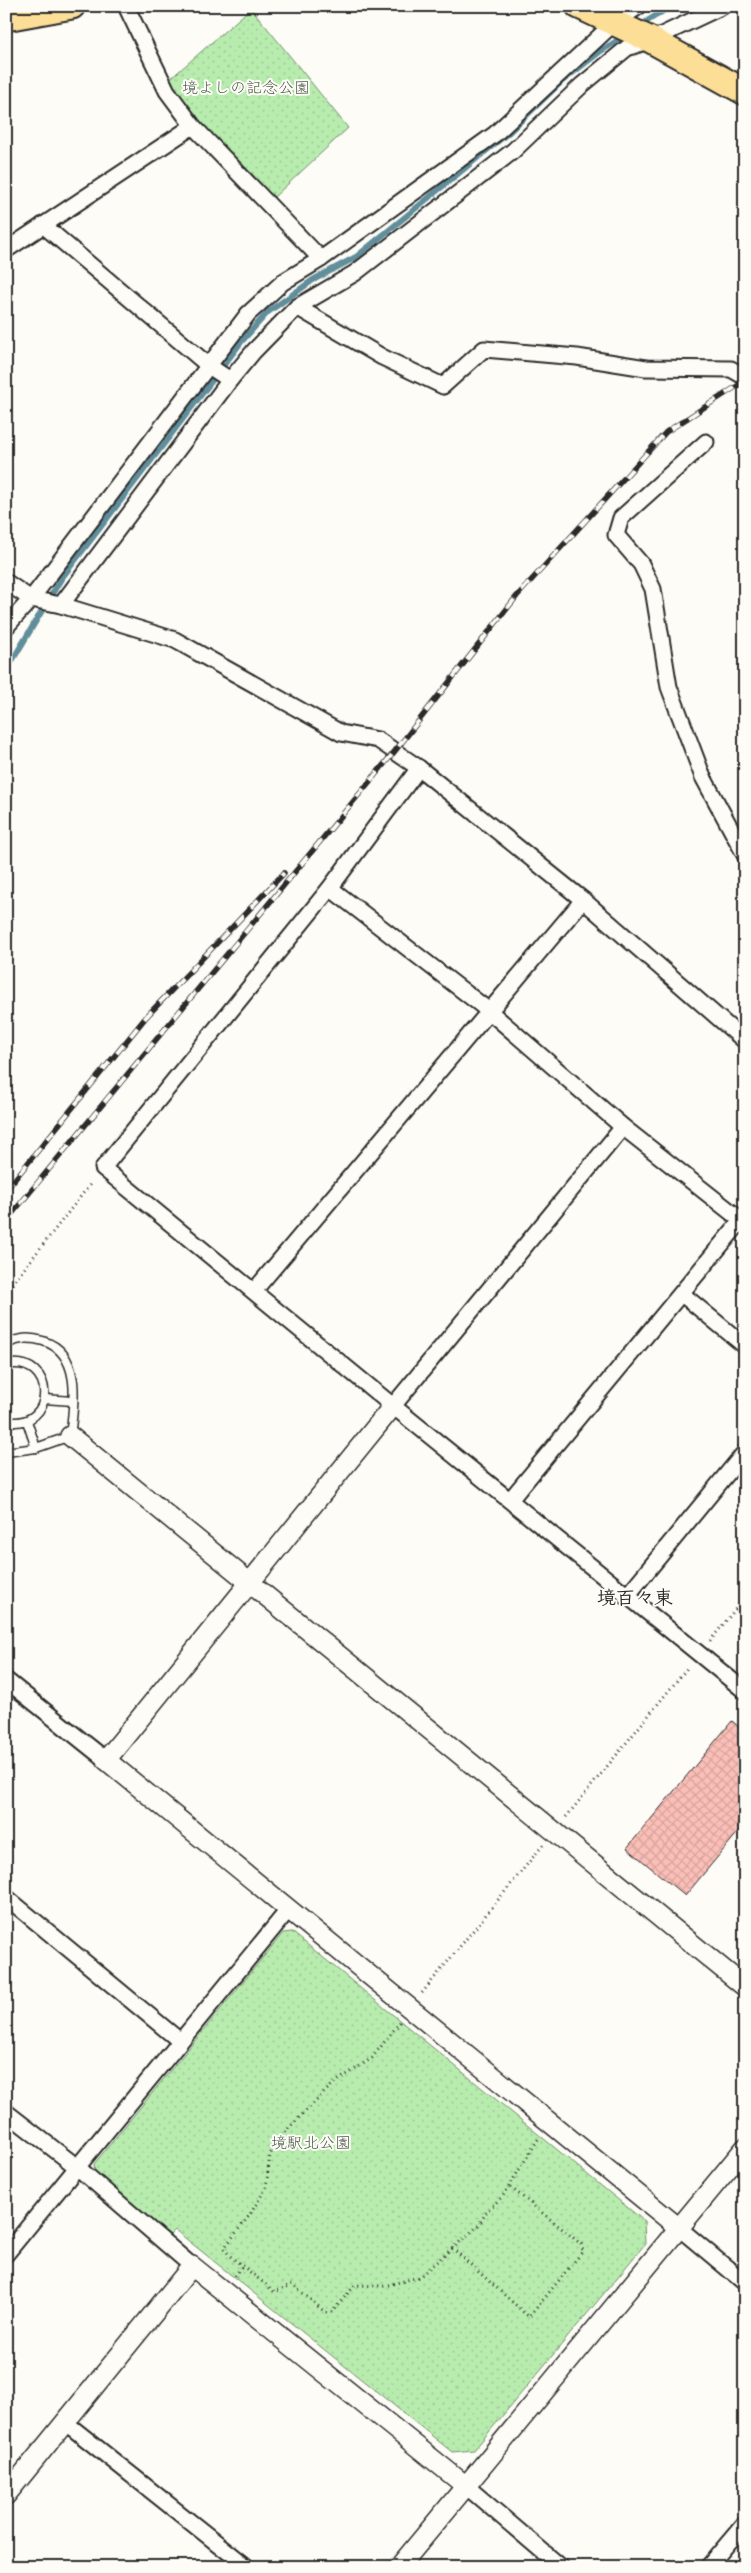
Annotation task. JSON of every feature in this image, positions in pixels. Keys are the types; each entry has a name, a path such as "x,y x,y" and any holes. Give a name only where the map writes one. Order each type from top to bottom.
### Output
{"main road":[{"path":"6,18 72,6"},
{"path":"579,6 633,31 745,92"}],"street":[{"path":"126,6 167,91 193,126 321,259"},
{"path":"61,605 230,380 254,351 297,307 355,273 513,150 582,85 627,48 639,6"},
{"path":"6,628 248,314 283,282 321,259 495,134 633,31 722,6"},
{"path":"6,250 193,126"},
{"path":"43,225 209,366 230,380"},
{"path":"297,307 382,357 443,386 484,349 577,357 646,368 731,369 745,376"},
{"path":"706,442 621,518 616,535 641,564 653,589 669,687 703,777 745,855"},
{"path":"6,582 31,598 61,605 175,640 341,734 378,740 418,768 583,900 745,1041"},
{"path":"418,768 330,888 103,1168 626,1597 745,1691"},
{"path":"330,888 488,1011 623,1127 743,1218 510,1500"},
{"path":"254,1291 583,900"},
{"path":"106,1760 393,1406 623,1127"},
{"path":"682,1294 745,1346"},
{"path":"70,1436 745,1987"},
{"path":"626,1597 745,1452"},
{"path":"6,1680 290,1909 745,2283"},
{"path":"6,1897 180,2041"},
{"path":"6,2254 290,1909"},
{"path":"6,2112 77,2167 192,2266 466,2486 561,2567"},
{"path":"399,2567 745,2148"},
{"path":"6,2495 192,2266"},
{"path":"66,2423 246,2567"},
{"path":"708,2567 745,2522"}],"lane":[{"path":"6,1344 20,1338 35,1338 50,1343 66,1358 72,1370 73,1401 70,1436 36,1448 6,1452"},
{"path":"6,1365 16,1363 27,1366 37,1372 43,1382 44,1399 37,1414 27,1421 15,1423 6,1421"},
{"path":"44,1399 73,1401"},
{"path":"27,1421 36,1448"}],"path":[{"path":"6,1292 103,1168"},
{"path":"540,2136 509,2186 478,2226 420,2277 384,2286 355,2285 332,2312 325,2312 292,2284 275,2292 230,2256 224,2248 249,2216 266,2188 270,2154 285,2132 334,2083 372,2058 554,1831 745,1598"},
{"path":"452,2248 529,2317 583,2251 581,2244 509,2186"}],"green space":[{"name":"境よしの記念公園","path":"251,8 348,128 274,197 192,113 170,79"},
{"name":"境駅北公園","path":"292,1932 644,2221 645,2244 474,2450 452,2452 175,2230 170,2235 95,2173 94,2164 283,1933"}],"building":[{"path":"732,1721 745,1732 745,1824 685,1896 627,1848"}],"waterway":[{"path":"638,27 671,6"},
{"path":"6,671 61,579 242,341 268,312 313,280 356,257 508,133 561,82 601,51 626,35"}],"railway":[{"path":"6,1221 395,751 517,596 666,432 745,381"},
{"path":"6,1190 146,1017 284,873"}],"district":[{"name":"境百々東","path":"635,1600"}]}
